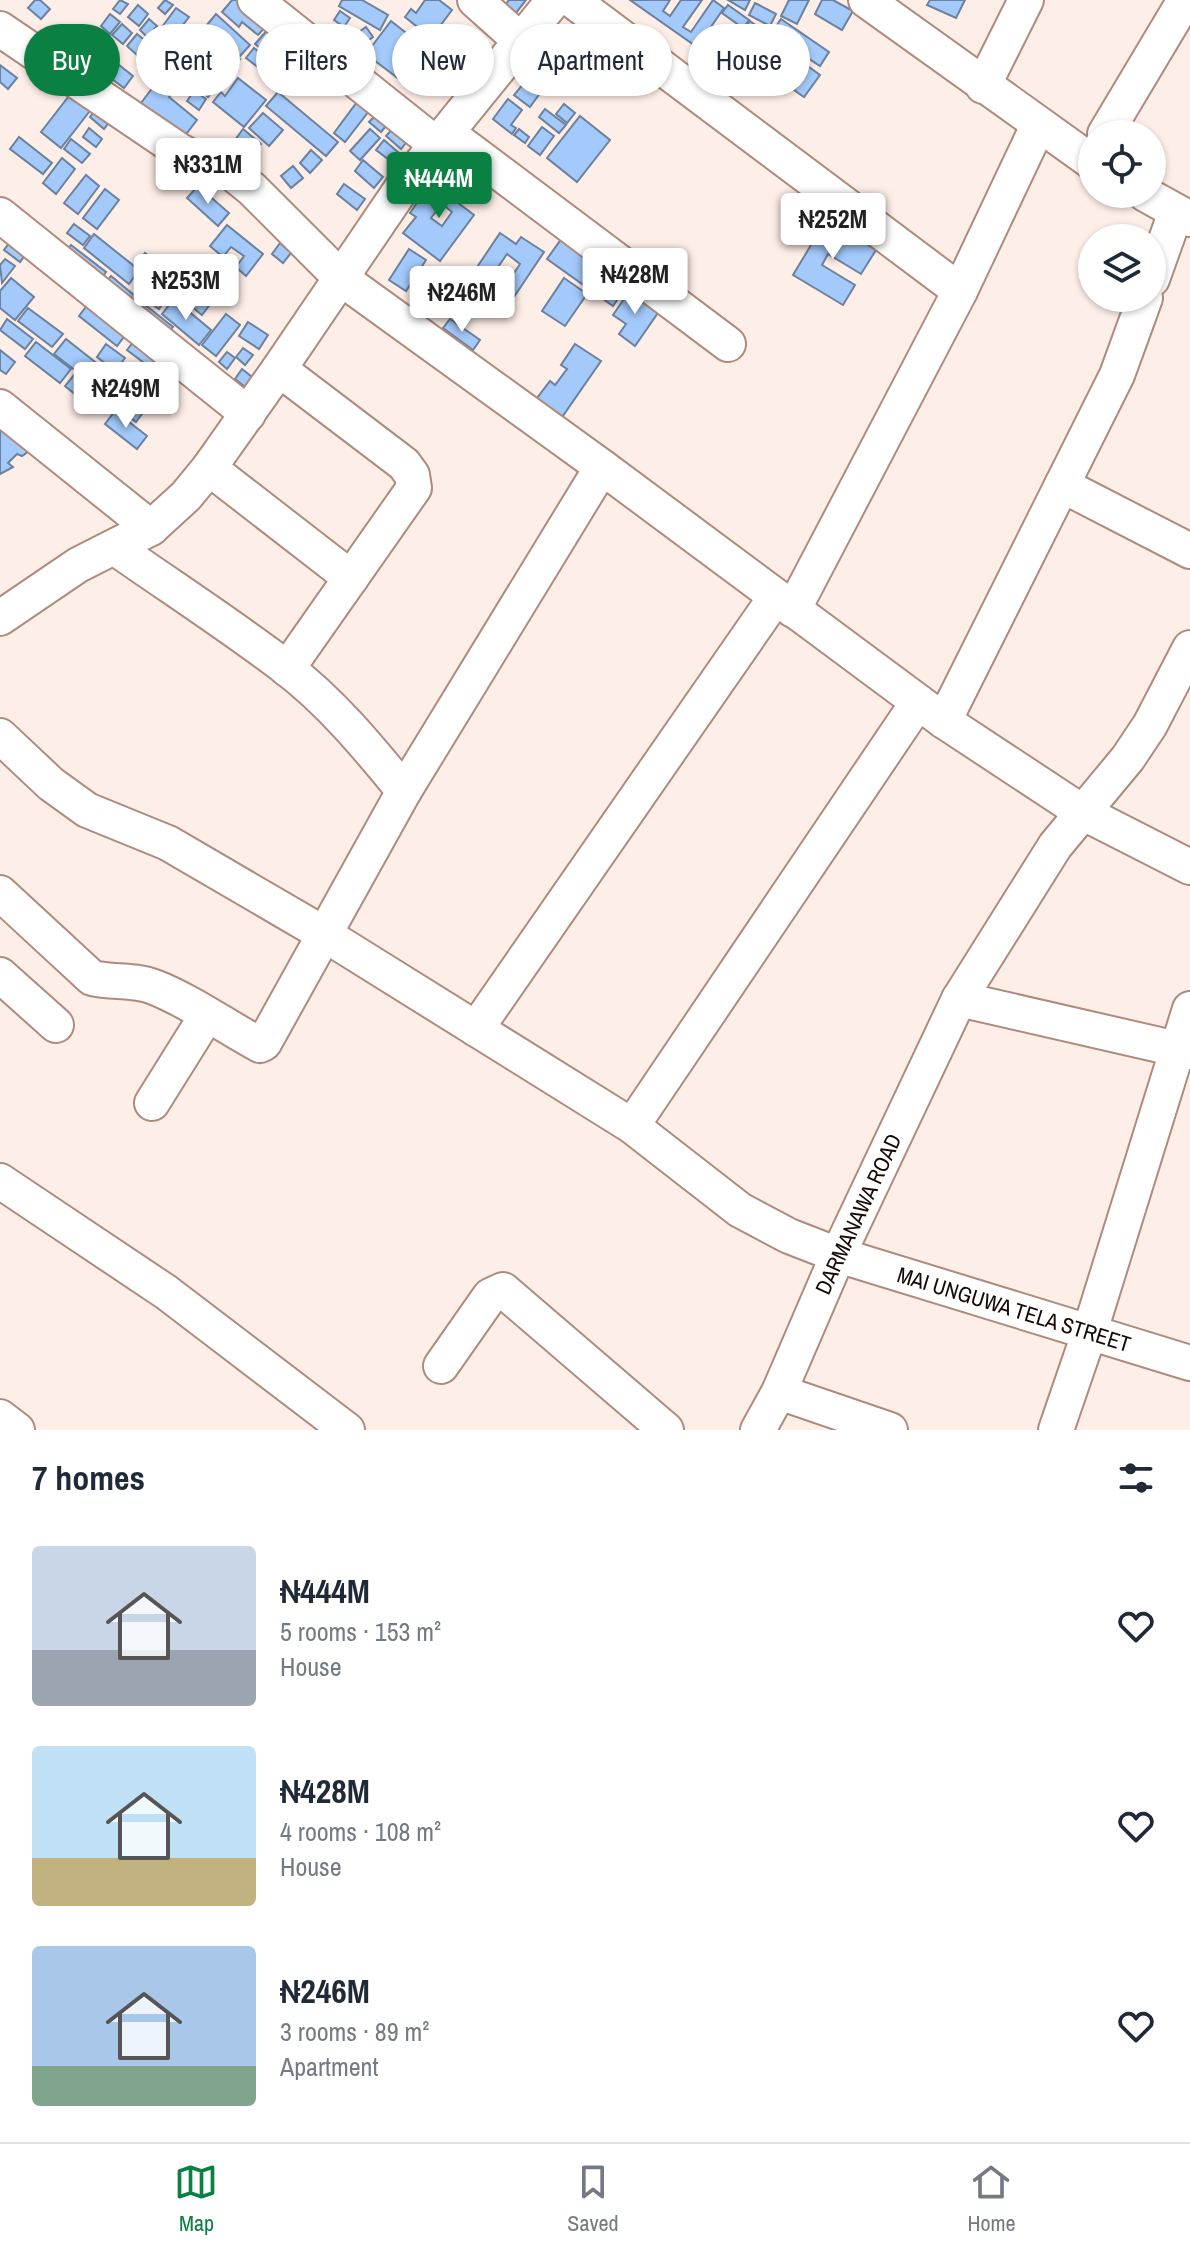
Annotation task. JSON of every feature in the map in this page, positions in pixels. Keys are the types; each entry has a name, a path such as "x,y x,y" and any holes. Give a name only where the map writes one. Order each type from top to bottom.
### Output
{"street":[{"path":"255,0 442,139 728,344"},
{"path":"475,0 510,31"},
{"path":"535,24 554,0"},
{"path":"572,0 960,291"},
{"path":"866,0 1038,126 1078,145"},
{"path":"983,86 1026,0"},
{"path":"1114,120 1185,0"},
{"path":"0,29 180,151 204,164 231,172 342,279 602,467 931,712 1082,812 1190,867"},
{"path":"0,618 78,565 151,528 186,496 248,414 404,185 510,55"},
{"path":"476,1029 784,604 960,291 1038,126"},
{"path":"0,215 248,414"},
{"path":"1166,251 1183,216"},
{"path":"632,1126 931,712 1062,485 1117,375 1140,312"},
{"path":"279,369 404,464 412,475 414,488 287,669"},
{"path":"0,407 151,528"},
{"path":"0,893 92,978 156,987 260,1045 264,1043 404,791 602,467"},
{"path":"209,468 351,578"},
{"path":"1062,485 1190,551"},
{"path":"114,547 287,669 367,745 404,791"},
{"name":"DARMANAWA ROAD","path":"758,1430 779,1392 838,1255 959,999 1055,846 1128,758 1150,725 1190,648"},
{"name":"MAI UNGUWA TELA STREET","path":"0,736 51,784 87,810 168,843 324,934 632,1126 740,1210 789,1236 838,1255 1190,1363"},
{"path":"0,975 56,1025"},
{"path":"959,999 1184,1050"},
{"path":"1056,1430 1184,1050 1190,1009"},
{"path":"152,1103 207,1015"},
{"path":"0,1181 166,1292 347,1430"},
{"path":"441,1366 490,1296 503,1290 666,1430"},
{"path":"779,1392 890,1430"},
{"path":"0,1417 17,1430"}],"building":[{"path":"35,0 40,0 50,9 41,19 28,8"},
{"path":"120,0 128,4 120,14 113,9"},
{"path":"165,0 173,5 165,14 158,8"},
{"path":"232,0 240,0 268,24 256,24 256,33 242,22 240,25 236,24 222,12"},
{"path":"342,0 362,0 388,15 380,30 376,24 370,24 339,6"},
{"path":"425,0 439,0 452,10 442,24 414,24 405,17 411,9 416,13"},
{"path":"509,0 526,0 512,18 502,9"},
{"path":"630,0 670,0 663,11 670,16 681,0 702,0 683,27 688,30 688,41 672,29 672,24 664,24"},
{"path":"713,0 724,8 713,24 696,24"},
{"path":"728,0 750,0 745,10"},
{"path":"789,0 809,0 797,24 781,16"},
{"path":"822,0 833,0 853,11 842,30 815,14"},
{"path":"930,0 965,0 956,18 927,5"},
{"path":"755,3 776,14 771,24 749,15"},
{"path":"138,5 148,14 140,24 128,17"},
{"path":"728,5 749,20 746,24 737,24 722,13"},
{"path":"176,8 189,17 184,24 164,24"},
{"path":"340,11 350,18 346,24 334,20"},
{"path":"110,14 120,22 118,24 102,24"},
{"path":"216,14 227,24 208,24"},
{"path":"391,21 395,24 392,24 392,74 376,62 376,41"},
{"path":"122,24 132,33 123,44 120,42"},
{"path":"136,35 136,54 127,46"},
{"path":"240,36 250,45 240,56"},
{"path":"810,39 829,52 820,66 810,59"},
{"path":"254,48 256,50 256,66 246,58"},
{"path":"0,65 17,78 8,89 0,82"},
{"path":"120,66 133,76 124,88 120,85"},
{"path":"810,68 820,75 810,89"},
{"path":"240,80 256,92 256,96 266,100 244,127 213,102 218,96 240,96"},
{"path":"69,96 87,96 96,103 61,148 41,132"},
{"path":"146,96 170,96 197,120 183,138 141,103"},
{"path":"190,96 206,99 199,110 187,101"},
{"path":"275,96 283,96 338,142 326,156 266,106"},
{"path":"515,96 538,96 530,107"},
{"path":"508,99 522,110 511,125 516,128 512,134 493,119"},
{"path":"357,102 369,111 345,142 334,133"},
{"path":"564,104 575,113 567,123 556,114"},
{"path":"96,109 110,121 104,129 90,117"},
{"path":"545,109 566,125 559,133 539,117"},
{"path":"263,113 283,130 269,146 249,128"},
{"path":"375,116 386,126 381,132 369,122"},
{"path":"580,116 610,140 577,182 547,158"},
{"path":"394,127 409,139 401,149 386,136"},
{"path":"542,127 554,136 540,155 528,146"},
{"path":"89,128 102,139 96,147 83,137"},
{"path":"243,129 261,144 252,153 235,140"},
{"path":"370,129 380,138 360,160 350,151"},
{"path":"519,129 529,137 525,143 514,135"},
{"path":"19,137 52,163 43,174 10,149"},
{"path":"71,139 90,154 82,163 64,149"},
{"path":"384,140 399,153 392,162 376,150"},
{"path":"311,150 322,160 310,173 300,163"},
{"path":"62,158 75,169 56,194 43,183"},
{"path":"363,160 383,177 374,188 355,171"},
{"path":"293,166 303,178 291,188 281,176"},
{"path":"86,175 99,186 78,214 64,203"},
{"path":"444,179 463,193 457,202 474,215 440,261 403,233 416,217 410,213 423,194 430,198","holes":["442,204 452,212 442,226 431,218"]},
{"path":"344,184 365,199 357,210 337,194"},
{"path":"198,186 229,213 218,226 187,198"},
{"path":"105,189 119,200 97,229 83,218"},
{"path":"826,220 876,250 861,274 828,254 822,265 855,285 843,305 793,275"},
{"path":"74,224 90,236 83,245 67,233"},
{"path":"227,225 263,254 246,276 236,267 244,256 231,247 223,257 210,246"},
{"path":"500,233 516,244 521,237 544,252 506,309 467,282","holes":["507,254 520,264 510,279 496,270"]},
{"path":"94,234 139,270 129,284 84,248"},
{"path":"562,238 628,284 613,306 547,259"},
{"path":"12,239 28,251 20,262 4,250"},
{"path":"280,243 291,253 283,263 272,254"},
{"path":"71,245 106,272 97,284 62,257"},
{"path":"409,249 426,260 406,291 389,280"},
{"path":"145,253 157,262 148,274 136,264"},
{"path":"5,259 15,266 2,283 0,265"},
{"path":"111,276 135,296 127,307 102,288"},
{"path":"11,278 34,297 15,320 0,308 0,291"},
{"path":"168,278 176,286 167,296 159,289"},
{"path":"564,278 587,294 565,326 542,311"},
{"path":"192,282 202,290 194,299 184,291"},
{"path":"449,282 465,293 453,311 437,300"},
{"path":"631,289 660,310 635,346 619,334 626,324 613,315"},
{"path":"155,293 165,300 159,309 149,302"},
{"path":"201,294 211,303 202,315 191,306"},
{"path":"467,298 479,306 469,319 458,311"},
{"path":"174,299 211,330 199,345 162,314"},
{"path":"91,300 129,330 117,346 79,316"},
{"path":"139,300 173,327 164,338 130,312"},
{"path":"28,308 63,334 52,347 18,321"},
{"path":"226,314 240,325 216,356 202,345"},
{"path":"7,319 33,339 25,349 0,330"},
{"path":"450,319 480,340 473,350 443,328"},
{"path":"248,322 268,335 259,349 239,336"},
{"path":"137,337 179,371 169,382 127,350"},
{"path":"66,339 104,369 93,384 54,354"},
{"path":"36,342 71,369 60,383 25,356"},
{"path":"106,344 125,358 115,371 97,357"},
{"path":"575,344 601,361 560,420 534,402 550,381 555,385 567,369 561,365"},
{"path":"243,348 253,355 245,365 236,357"},
{"path":"0,350 15,362 6,374 0,370"},
{"path":"227,352 235,358 227,369 219,362"},
{"path":"128,367 139,375 131,385 121,376"},
{"path":"242,369 252,377 245,387 235,379"},
{"path":"74,375 96,392 87,404 65,386"},
{"path":"107,376 147,407 136,422 96,390"},
{"path":"115,411 147,436 137,449 105,424"},
{"path":"0,419 35,447 22,456 17,454 8,463 13,467 0,474"}]}
